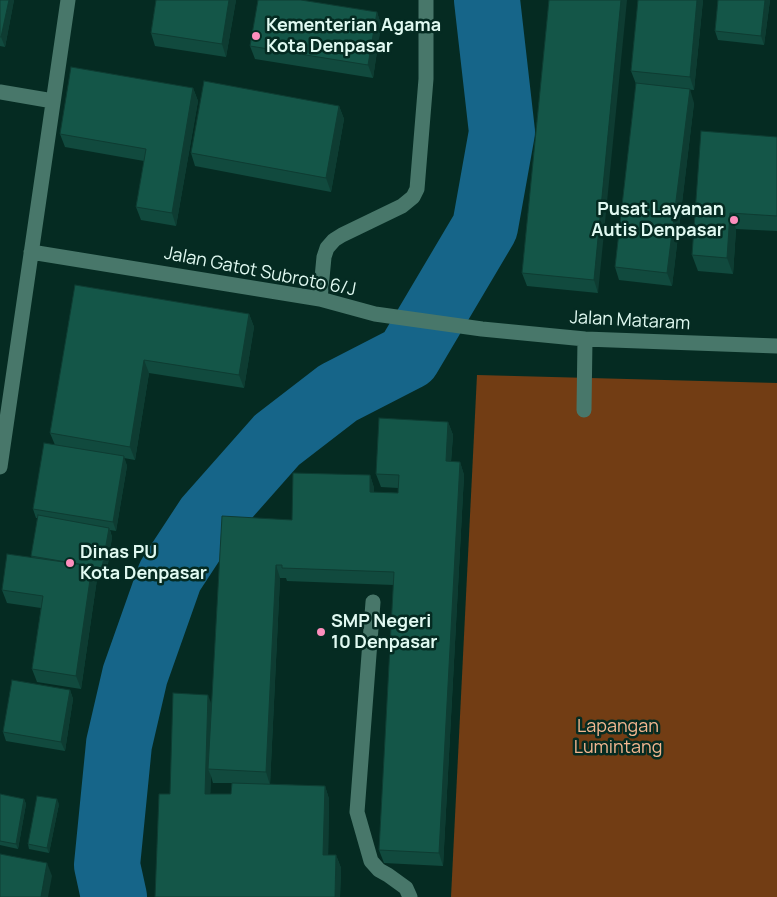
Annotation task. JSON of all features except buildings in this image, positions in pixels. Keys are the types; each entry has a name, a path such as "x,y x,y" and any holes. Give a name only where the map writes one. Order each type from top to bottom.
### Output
{"street":[{"path":"0,467 4,408 31,252 68,0"},
{"path":"320,299 324,257 327,248 334,240 402,206 413,197 417,189 426,79 426,0"},
{"path":"0,92 53,102"},
{"name":"Jalan Gatot Subroto 6/J","path":"31,252 320,299 375,314 482,329"},
{"name":"Jalan Mataram","path":"482,329 585,339 777,346"},
{"path":"584,410 585,339"},
{"path":"373,602 357,812 371,861 379,870 406,888 410,897"}],"green space":[{"name":"Lapangan Lumintang","path":"477,375 777,383 777,897 451,897"}],"waterway":[{"path":"114,897 107,865 119,744 135,675 170,576 208,518 277,440 338,393 408,357 485,227 502,132 487,0"}],"place":[{"name":"Kementerian Agama Kota Denpasar","path":"256,36"},
{"name":"Pusat Layanan Autis Denpasar","path":"734,220"},
{"name":"Dinas PU Kota Denpasar","path":"70,563"},
{"name":"SMP Negeri 10 Denpasar","path":"321,632"}]}
